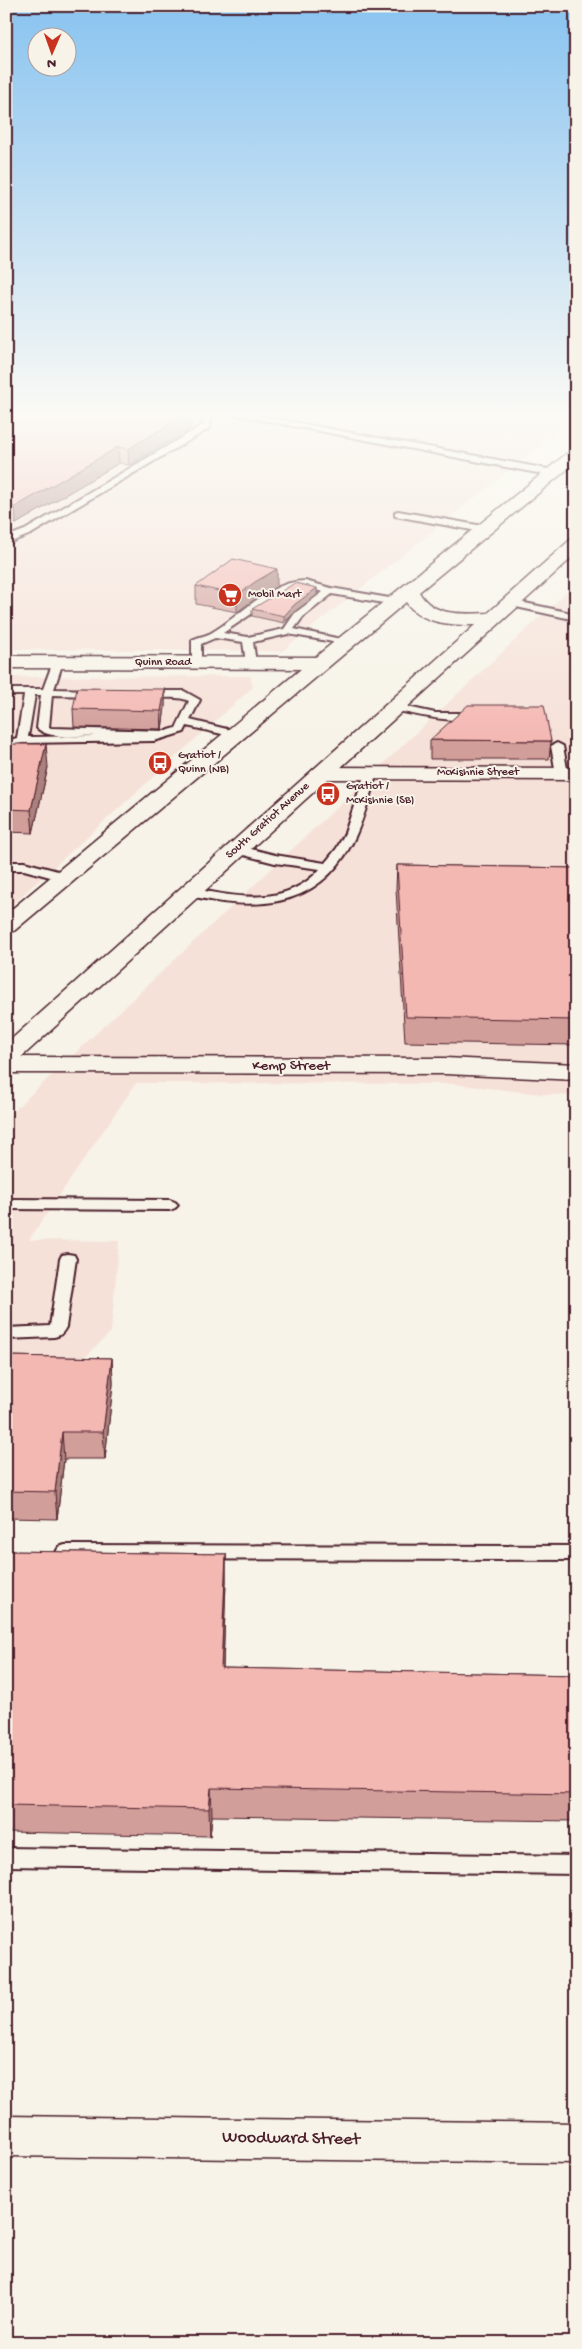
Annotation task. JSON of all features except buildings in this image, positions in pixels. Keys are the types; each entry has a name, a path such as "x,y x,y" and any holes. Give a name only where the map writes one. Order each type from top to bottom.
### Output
{"main road":[{"path":"6,926 493,521"},
{"name":"South Gratiot Avenue","path":"6,1058 394,707 573,549"},
{"path":"402,596 430,613 447,618 493,619"},
{"name":"Quinn Road","path":"6,662 320,663"},
{"name":"McKishnie Street","path":"321,773 569,774"},
{"name":"Kemp Street","path":"6,1065 445,1066 576,1072"},
{"name":"Woodward Street","path":"6,2136 576,2143"}],"lane":[{"path":"6,541 22,535 46,521"},
{"path":"436,521 483,529"},
{"path":"196,663 196,642 214,635 286,586 305,584 330,591 402,596"},
{"path":"288,631 288,627 298,616 330,591"},
{"path":"510,603 576,616"},
{"path":"214,635 248,640 288,631 346,643"},
{"path":"248,640 251,663"},
{"path":"58,662 47,692 43,728 49,731 168,734"},
{"path":"6,692 106,693"},
{"path":"22,740 30,692"},
{"path":"6,744 22,740 154,738 180,730 195,700 184,694 135,694"},
{"path":"394,707 435,716 472,716"},
{"path":"184,722 235,734"},
{"path":"557,746 569,774"},
{"path":"190,892 231,900 271,900 302,892 330,867 347,842 371,773"},
{"path":"236,849 275,859 330,867"},
{"path":"6,866 24,866 65,877"},
{"path":"6,1204 170,1205"},
{"path":"6,1334 54,1332 58,1327 68,1259"},
{"path":"45,1552 576,1553"},
{"path":"6,1857 576,1865"}],"shaded area":[{"path":"6,521 446,521 282,651 6,649"},
{"path":"576,583 576,1096 540,1094 454,1084 136,1083 29,1240 119,1241 111,1332 74,1368 6,1367 6,1118"},
{"path":"250,676 253,687 6,910 6,677"}],"place":[{"name":"Mobil Mart","path":"230,595"},
{"name":"Gratiot / Quinn (NB)","path":"160,763"},
{"name":"Gratiot / McKishnie (SB)","path":"328,794"}]}
